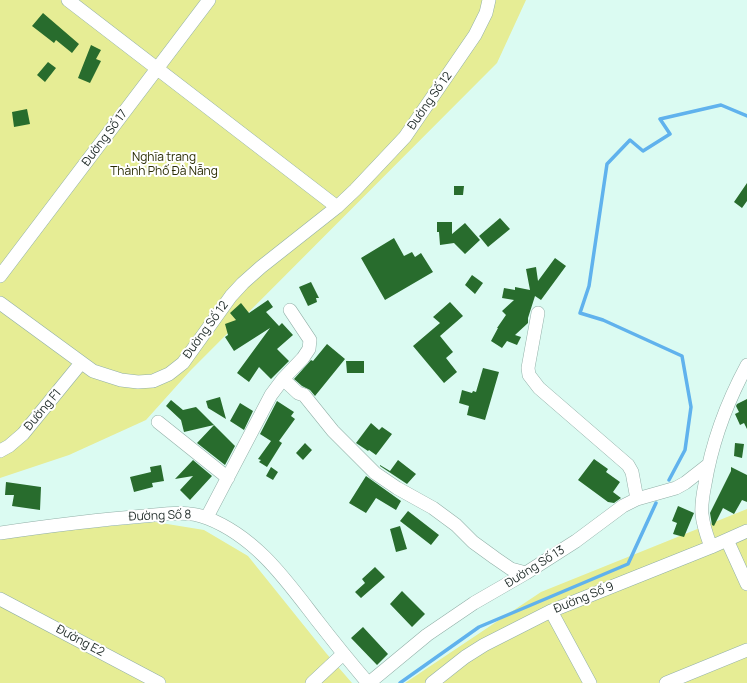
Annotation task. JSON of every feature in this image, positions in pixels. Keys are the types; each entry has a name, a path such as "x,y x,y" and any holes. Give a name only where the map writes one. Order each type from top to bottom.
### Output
{"street":[{"path":"68,0 337,207"},
{"name":"Đường Số 17","path":"0,276 209,0"},
{"name":"Đường Số 12","path":"0,303 81,364 93,371 121,380 138,382 154,381 169,374 183,363 230,296 261,267 337,207 355,190 404,137 476,35 486,13 489,0"},
{"path":"207,517 271,395 283,379 304,358 309,349 310,340 290,310"},
{"path":"538,313 528,368 529,375 539,388 628,465 632,472 637,499"},
{"name":"Đường F1","path":"0,451 9,446 23,434 81,364"},
{"path":"711,547 702,515 702,502 708,465 727,403 747,365"},
{"path":"283,379 298,393 304,395 333,431 375,473 397,488 433,508 456,525 473,542 494,558 511,569 526,573"},
{"path":"158,422 228,478"},
{"name":"Đường Số 13","path":"368,683 427,635 474,603 576,542 624,506 637,499 676,488 708,465"},
{"name":"Đường Số 8","path":"0,533 90,520 180,513 207,517 252,544 266,557 368,683"},
{"name":"Đường Số 9","path":"432,683 465,656 484,644 555,618 747,531"},
{"path":"727,540 747,584"},
{"name":"Đường E2","path":"0,599 159,683"},
{"path":"555,618 590,683"},
{"path":"666,683 747,650"},
{"path":"312,683 343,654"}],"green space":[{"name":"Nghĩa trang Thành Phố Đà Nẵng","path":"0,0 526,0 497,63 190,371 146,420 69,455 0,478"},
{"path":"747,509 747,683 405,683 541,592"},
{"path":"155,522 204,530 248,556 352,683 0,683 0,536"}],"building":[{"path":"43,13 79,44 72,53 56,40 54,43 32,26"},
{"path":"91,45 101,50 96,59 101,61 90,83 78,78"},
{"path":"48,62 56,68 45,82 37,75"},
{"path":"27,109 30,124 14,127 12,112"},
{"path":"747,183 747,201 742,208 734,202"},
{"path":"454,186 464,186 463,195 454,195"},
{"path":"500,218 510,229 488,247 479,236"},
{"path":"437,222 452,222 452,234 465,223 480,240 465,254 454,243 440,245 439,232 437,232"},
{"path":"394,238 404,256 412,252 415,257 421,253 433,272 385,300 361,258"},
{"path":"555,258 566,266 541,300 535,296 528,318 528,323 515,335 521,337 517,345 507,341 502,348 491,341 497,328 506,315 502,311 514,300 502,298 504,288 515,290 515,287 530,290 526,269 536,267 538,281"},
{"path":"472,275 483,283 475,294 465,285"},
{"path":"311,282 319,298 316,298 317,302 308,306 299,287"},
{"path":"268,300 273,307 266,312 279,326 282,323 293,335 277,349 289,361 271,379 259,367 249,382 237,373 270,328 234,351 225,337 228,335 225,324 236,320 230,313 241,303 249,313"},
{"path":"450,302 463,316 440,336 453,352 446,358 457,372 444,383 413,346 440,323 433,317"},
{"path":"327,344 345,359 315,396 310,390 302,386 294,379 311,360 313,361"},
{"path":"346,361 364,361 364,373 347,373"},
{"path":"483,368 499,372 485,420 467,415 469,406 459,403 462,390 472,393 473,391 476,392"},
{"path":"220,397 226,419 208,408 206,401"},
{"path":"747,399 747,429 744,423 740,425 735,414 739,412 736,406 737,404"},
{"path":"171,400 183,410 196,407 214,425 184,432 181,420 166,406"},
{"path":"277,401 294,412 291,416 295,419 279,441 282,443 267,467 259,462 261,460 258,459 271,441 260,434"},
{"path":"240,403 253,411 244,430 230,421"},
{"path":"371,423 379,430 382,427 392,434 376,455 356,443"},
{"path":"214,425 235,446 225,465 197,443"},
{"path":"305,443 312,450 303,460 296,453"},
{"path":"735,443 744,444 742,458 734,456"},
{"path":"594,459 608,469 606,472 620,482 613,492 621,498 614,503 608,502 578,480"},
{"path":"193,460 212,476 190,500 180,490 193,476 175,479"},
{"path":"398,460 416,474 407,484 380,466 390,471"},
{"path":"161,465 164,481 152,483 153,487 134,492 130,477 151,472 150,467"},
{"path":"271,467 278,472 273,480 266,476"},
{"path":"731,467 747,475 747,502 742,500 734,514 723,508 714,526 712,525 710,513 731,471"},
{"path":"366,476 401,501 396,510 376,498 366,513 349,503"},
{"path":"6,482 41,487 40,510 12,506 14,495 5,495"},
{"path":"678,506 694,513 684,537 673,534 677,523 672,521"},
{"path":"408,511 439,535 431,545 400,521"},
{"path":"400,526 407,549 396,552 390,529"},
{"path":"375,567 385,577 361,598 355,592 365,583 362,579"},
{"path":"402,591 425,614 412,627 390,604"},
{"path":"363,627 388,654 377,665 351,638"}],"waterway":[{"path":"669,480 685,450 691,407 682,356 603,320 580,313 589,286 607,164 630,140 643,151 670,134 660,119 721,105 747,116"},
{"path":"400,683 479,627 628,564 656,503"}]}
